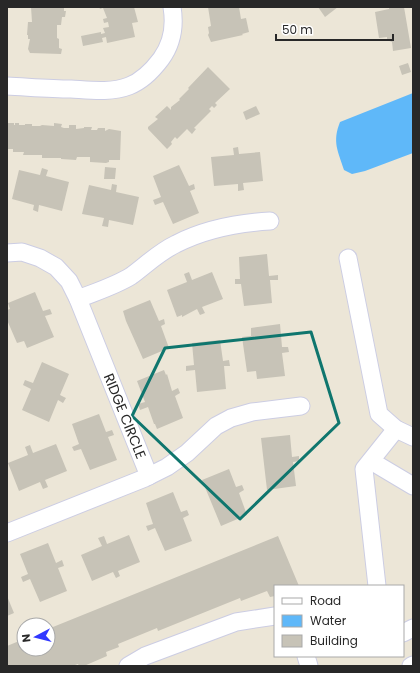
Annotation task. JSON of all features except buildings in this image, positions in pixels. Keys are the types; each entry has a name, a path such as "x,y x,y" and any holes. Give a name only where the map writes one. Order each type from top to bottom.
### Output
{"street":[{"path":"7,86 98,91 131,85 153,70 165,54 173,29 174,16 172,7"},
{"path":"78,299 114,285 130,276 175,244 189,238 216,229 245,222 270,221"},
{"name":"RIDGE CIRCLE","path":"7,253 22,252 40,258 56,267 68,281 78,299 149,476 7,533"},
{"path":"348,258 379,414 396,429 413,437"},
{"path":"149,476 187,453 216,426 231,418 252,412 301,406"},
{"path":"377,585 364,468 396,429"},
{"path":"371,461 413,486"},
{"path":"128,666 145,656 236,622 274,616"},
{"path":"404,632 413,628"}],"highlighted area":[{"path":"311,332 339,423 240,519 132,416 165,348"}],"water":[{"path":"413,93 413,153 365,171 352,174 344,170 336,141 336,135 340,122"}]}
